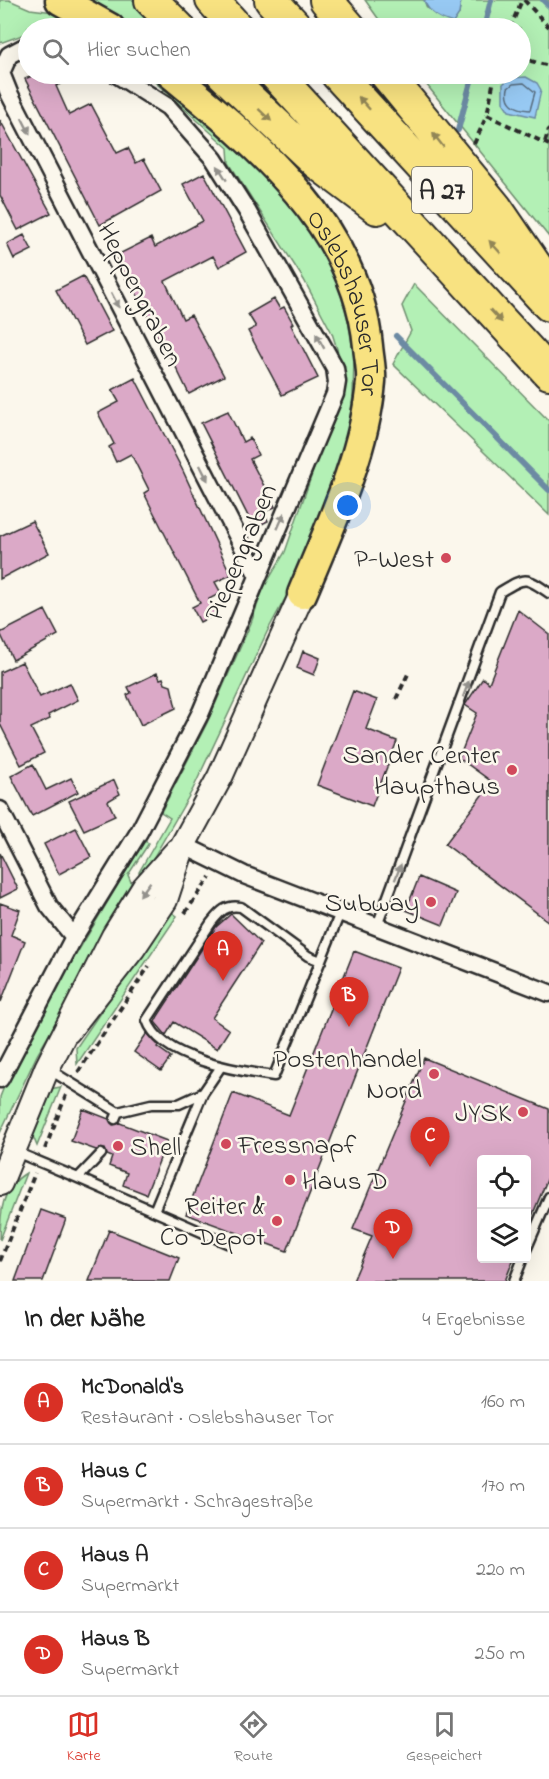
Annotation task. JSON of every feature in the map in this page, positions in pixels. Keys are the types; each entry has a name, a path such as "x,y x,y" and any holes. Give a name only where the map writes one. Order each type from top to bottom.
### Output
{"highway":[{"path":"60,0 92,18"},
{"path":"151,0 169,18"},
{"path":"212,0 228,18"},
{"path":"271,0 288,18"},
{"path":"327,0 342,18"},
{"name":"Oslebshauser Tor","path":"183,84 234,126 312,207 345,259 365,319 371,381 363,432 329,528 302,594"},
{"path":"234,84 316,162 442,258"},
{"name":"A 27","path":"284,84 549,373"},
{"name":"A 27","path":"346,84 549,305"},
{"path":"394,84 496,208 549,287"}],"main road":[{"name":"Oslebshauser Tor","path":"0,1183 47,1068 68,1031 114,936 144,888 183,845 220,777 302,594"}],"street":[{"name":"Heppengraben","path":"18,50 9,55 1,73 9,93 257,574"},
{"name":"Piepengraben","path":"0,1079 74,937 139,832 201,712 257,574 335,394 337,382 335,368 247,211 214,159 168,107 132,84"},
{"path":"0,810 49,906 74,937"},
{"path":"183,845 220,863 340,913 549,993"}],"lane":[{"path":"377,926 500,592 521,579 530,580 549,593"},
{"path":"321,961 308,956 241,907 232,905 224,908 211,922 147,1020 150,1030 177,1050 220,1068 274,1076 321,961 340,913"},
{"path":"47,1068 117,1115 151,1104 178,1104 203,1093"},
{"path":"154,1211 203,1093 220,1068"},
{"path":"13,1151 227,1243"},
{"path":"78,1178 101,1154"},
{"path":"531,1238 549,1197"},
{"path":"514,1281 521,1263"}],"path":[{"path":"515,18 523,0 549,27"},
{"path":"531,61 549,66"},
{"path":"493,84 487,115 547,144 549,129"},
{"path":"396,699 409,672"},
{"path":"180,921 220,863"},
{"path":"0,1262 71,1083 154,959"}],"green space":[{"path":"0,0 9,0 30,9 62,13 71,18 18,18 18,37 0,43"},
{"path":"92,0 133,0 150,18 120,18"},
{"path":"365,0 424,0 427,8 459,14 461,0 549,0 549,237 426,84 531,84 531,18 378,18"},
{"path":"157,84 167,84 256,166 293,207 322,249 339,288 348,320 354,357 353,396 348,431 337,471 294,582 268,630 193,789 144,874 139,872 170,818 161,812 207,723 251,623 263,589 285,552 328,428 345,389 341,362 332,333 304,280 229,163 228,148"},
{"path":"414,284 549,421 549,515 393,364 411,331 402,306"},
{"path":"144,841 149,843 128,875 134,889 37,1055 0,1133 0,1097 4,1087 47,1003"},
{"path":"170,911 177,916 77,1064 76,1048"},
{"path":"61,1087 37,1146 32,1134 49,1089"},
{"path":"26,1173 0,1240 2,1211 7,1194 11,1186"}],"water":[{"path":"424,0 461,0 456,18 441,18 426,5"},
{"path":"531,80 537,83 541,90 535,117 509,111 503,102 503,84 531,84"}],"building":[{"path":"28,84 60,84 56,86 69,115 91,104 117,153 128,148 136,163 144,159 161,191 100,225"},
{"path":"0,120 51,213 18,230 0,195"},
{"path":"204,173 246,252 219,267 213,256 165,281 183,319 191,315 224,376 189,394 170,355 167,357 129,278 126,279 115,256 151,238 155,247 203,221 183,184"},
{"path":"24,235 32,250 14,259 7,244"},
{"path":"83,276 112,331 85,345 56,290"},
{"path":"274,299 280,309 284,307 293,323 291,325 318,378 282,395 248,331 256,327 248,314"},
{"path":"135,378 183,471 231,575 215,582 221,593 209,599 216,614 200,622 192,607 200,603 144,493 149,490 131,454 116,462 109,447 114,444 98,413 119,402 112,390"},
{"path":"228,411 243,442 250,438 258,455 250,459 275,507 264,512 268,521 254,528 201,423"},
{"path":"32,521 49,553 0,579 0,536"},
{"path":"45,610 58,635 13,660 0,633"},
{"name":"Sander Center Haupthaus","path":"518,610 549,634 549,922 445,844 492,782 459,758 477,713 465,705 483,678 489,683"},
{"path":"303,651 320,658 314,675 297,668"},
{"path":"22,662 40,697 70,683 78,700 48,715 50,719 31,728 44,753 21,765 0,724 0,672"},
{"path":"157,673 160,679 163,678 165,684 171,686 176,708 141,725 127,695 131,693 128,687"},
{"path":"353,691 377,700 366,729 397,741 372,806 317,785"},
{"path":"33,764 46,790 71,778 78,792 32,816 11,776"},
{"path":"114,780 120,794 108,801 115,816 84,830 69,801"},
{"path":"76,828 91,857 59,874 44,844"},
{"path":"0,853 18,889 0,898"},
{"path":"419,877 456,893 443,925 406,910"},
{"path":"0,903 20,910 11,935 25,941 1,1002"},
{"path":"231,914 261,943 212,1018 229,1030 217,1049 174,1022 166,1035 155,1022 158,1016 216,927"},
{"path":"354,951 398,968 287,1251 186,1214 233,1093 289,1115"},
{"path":"147,1033 158,1045 157,1047 171,1057 161,1071 134,1052"},
{"path":"424,1058 549,1109 549,1175 531,1218 531,1155 477,1155 477,1263 512,1263 505,1281 353,1281 372,1236 353,1229"},
{"path":"83,1109 109,1119 113,1125 120,1123 167,1141 146,1194 123,1185 127,1173 109,1166 112,1157 107,1155 105,1149 96,1150 71,1141"},
{"path":"41,1210 66,1219 43,1281 15,1281"},
{"path":"109,1230 179,1258 170,1281 89,1281"}],"waterway":[{"path":"486,18 491,0"},
{"path":"543,0 549,6"},
{"path":"458,130 470,84"},
{"path":"396,336 549,490"}],"place":[{"name":"P-West","path":"446,558"},
{"name":"Sander Center Haupthaus","path":"512,770"},
{"name":"Subway","path":"431,902"},
{"name":"McDonald's","path":"223,981"},
{"name":"Haus C","path":"349,1027"},
{"name":"Postenhandel Nord","path":"434,1074"},
{"name":"JYSK","path":"523,1112"},
{"name":"Fressnapf","path":"226,1144"},
{"name":"Shell","path":"118,1146"},
{"name":"Haus A","path":"430,1167"},
{"name":"Haus D","path":"290,1180"},
{"name":"Reiter & Co Depot","path":"277,1221"},
{"name":"Haus B","path":"393,1259"}]}
